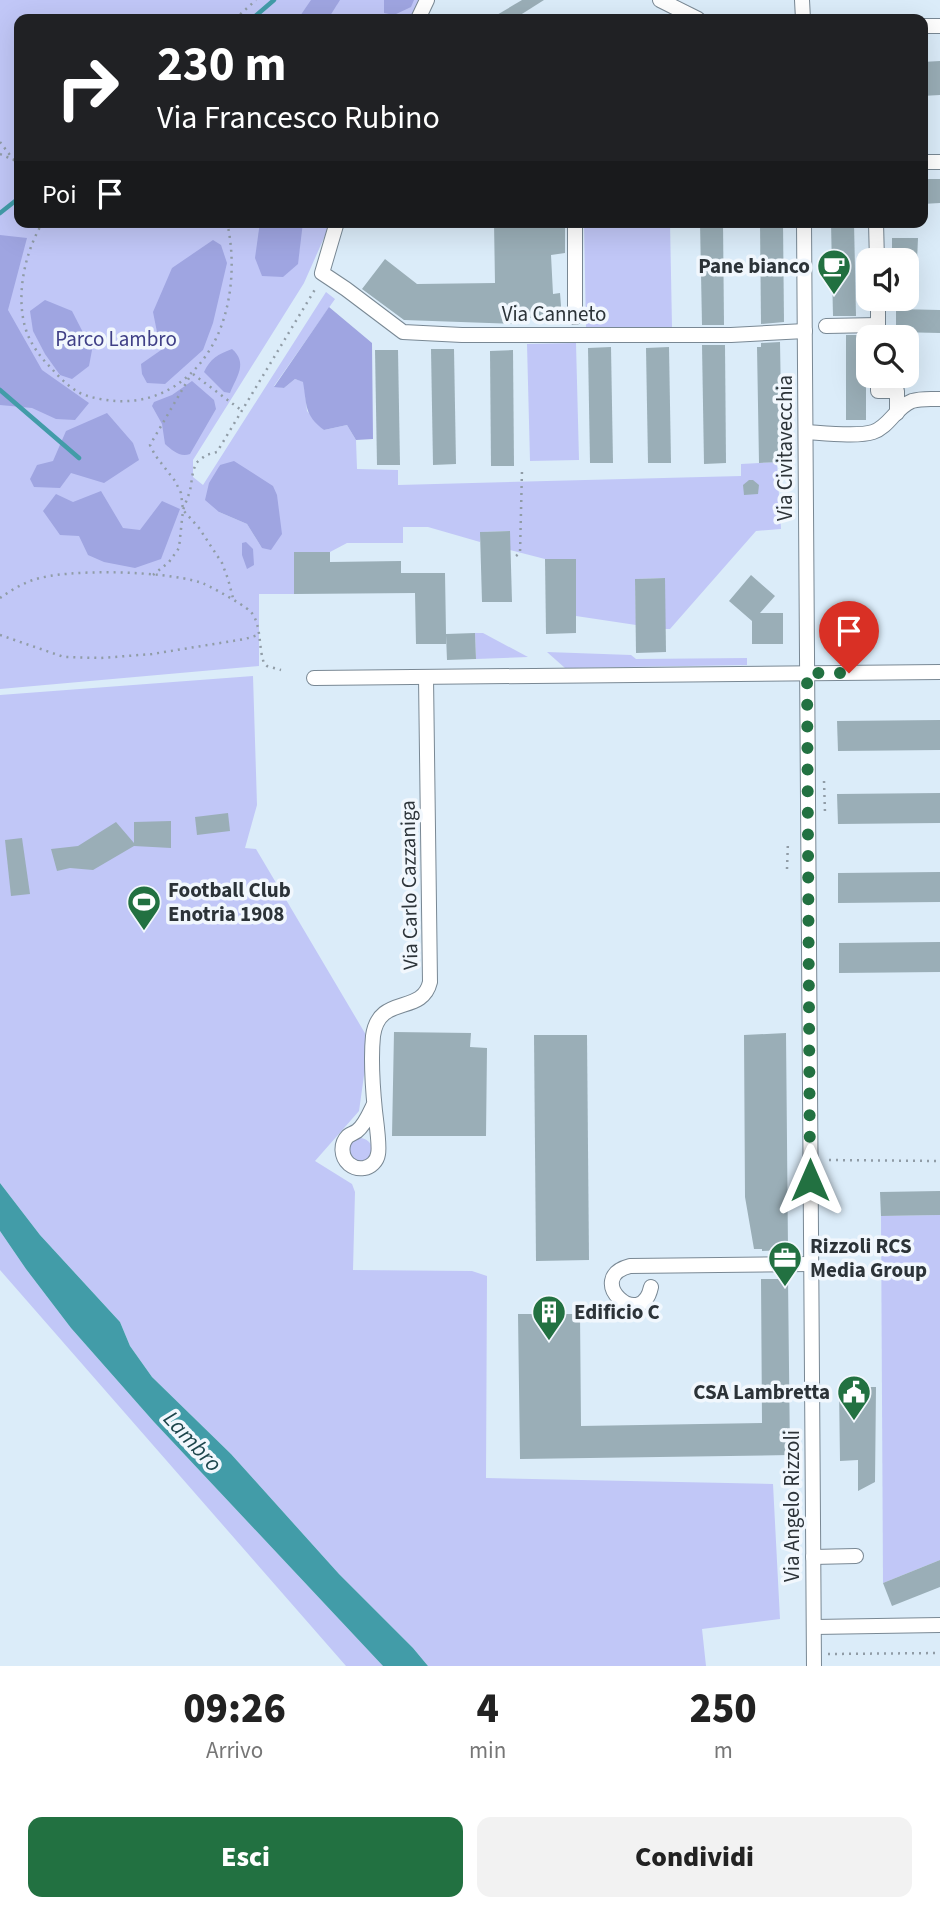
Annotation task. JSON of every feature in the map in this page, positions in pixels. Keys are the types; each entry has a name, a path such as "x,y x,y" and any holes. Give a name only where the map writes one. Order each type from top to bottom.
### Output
{"street":[{"path":"660,0 688,14"},
{"path":"322,273 335,228"},
{"path":"575,228 575,317"},
{"name":"Via Civitavecchia","path":"804,228 807,673"},
{"path":"876,228 877,248"},
{"name":"Via Canneto","path":"322,273 403,332 731,335 805,331"},
{"path":"826,326 856,329"},
{"path":"878,388 878,391 897,391 897,413"},
{"path":"806,432 870,433 883,426 911,401 940,399"},
{"path":"314,678 940,672"},
{"name":"Via Angelo Rizzoli","path":"807,673 814,1660"},
{"name":"Via Carlo Cazzaniga","path":"377,1143 373,1038 376,1024 388,1010 422,997 430,982 426,677"},
{"path":"356,1133 374,1104"},
{"path":"356,1133 369,1134 377,1143 378,1154 372,1164 365,1168 354,1168 344,1159 342,1150 346,1139 356,1133"},
{"path":"651,1287 646,1298 630,1305 619,1300 612,1283 618,1272 630,1266 811,1264"},
{"path":"813,1557 856,1556"},
{"path":"814,1627 940,1626"}],"path":[{"path":"241,14 256,0"},
{"path":"0,142 13,160"},
{"path":"0,154 13,160"},
{"path":"40,228 32,244 25,270 22,300 25,328 31,341 46,363 83,394 103,400 124,401 161,394 175,387 201,363 216,337 228,303 232,268 228,228"},
{"path":"153,575 169,562 178,548 183,510 196,463 206,455 217,452 316,290 322,273"},
{"path":"192,373 242,411"},
{"path":"192,373 150,444 175,481 181,494 183,510 222,562 234,602"},
{"path":"516,556 520,552 522,470"},
{"path":"0,598 34,580 60,574 153,575 201,582 250,611 256,619 264,663 281,670"},
{"path":"0,635 64,657 101,658 152,654 258,635"},
{"path":"824,781 825,814"},
{"path":"788,841 788,869"},
{"path":"830,1160 940,1161"},
{"path":"793,1526 794,1573"},
{"path":"814,1660 940,1653"}],"green space":[{"name":"Parco Lambro","path":"0,0 424,0 418,14 14,14 14,228 328,228 304,283 193,460 193,477 203,485 326,292 335,299 274,386 284,388 295,379 304,382 307,411 324,430 347,425 356,440 357,469 398,470 398,485 741,476 741,464 777,462 781,529 756,531 670,629 665,629 664,578 635,579 636,625 576,616 575,559 545,559 510,550 509,531 481,532 480,542 428,527 403,527 403,543 347,543 330,552 294,552 294,594 259,594 259,666 0,689","holes":["219,465 262,548 247,524 219,512"]},
{"path":"584,228 670,228 672,327 586,329"},
{"path":"576,343 579,460 530,461 527,344"},
{"path":"475,633 483,633 528,657 476,659"},
{"path":"547,652 631,655 636,659 747,658 747,665 565,668"},
{"path":"253,676 257,805 245,848 256,849 369,1040 359,1111 315,1161 352,1184 355,1192 353,1270 472,1271 487,1276 486,1478 773,1484 780,1619 702,1629 706,1666 428,1666 339,1574 231,1454 152,1377 130,1346 120,1322 40,1235 0,1183 0,695"},
{"path":"360,1138 371,1145 372,1150 365,1161 360,1162 349,1155 348,1150 355,1139"},
{"path":"940,1215 940,1560 883,1583 881,1216"},
{"path":"0,1231 71,1328 154,1422 383,1666 346,1666 0,1270"}],"shaded area":[{"path":"311,0 340,0 331,14 301,14"},
{"path":"384,0 414,0 411,7 396,14 384,13"},
{"path":"259,228 302,228 298,264 283,277 262,276 255,258"},
{"path":"0,235 27,238 8,310 42,370 89,403 75,420 56,419 32,408 0,405"},
{"path":"213,240 221,245 227,263 213,323 203,350 165,384 147,383 141,364 164,348 153,312 172,268"},
{"path":"45,300 72,311 92,350 89,366 72,379 60,375 33,331 30,311"},
{"path":"329,307 372,343 373,439 356,440 347,425 324,430 310,414 303,382 295,379 284,388 274,387"},
{"path":"232,349 237,354 240,365 230,393 224,392 204,372 215,358"},
{"path":"192,381 214,400 216,409 190,454 183,455 165,444 162,424 152,406 154,402 172,395"},
{"path":"107,413 133,443 139,460 104,483 71,473 60,488 34,487 30,479 37,465 53,461 66,431"},
{"path":"234,461 273,486 277,495 282,534 271,550 262,548 247,524 219,512 205,500 209,483 220,465"},
{"path":"101,491 123,528 140,530 162,501 180,509 161,559 135,568 104,562 88,555 79,536 60,535 43,511 56,494 73,502"},
{"path":"246,542 253,549 254,565 247,569 242,555 242,543"}],"water":[{"name":"Lambro","path":"0,1183 40,1235 120,1322 130,1346 152,1377 231,1454 339,1574 428,1666 383,1666 154,1422 71,1328 0,1231"}],"building":[{"path":"522,0 544,0 522,14 498,14"},
{"path":"940,61 940,95 928,96 928,62"},
{"path":"928,179 940,179 940,203 928,204"},
{"path":"494,228 565,228 565,253 551,255 553,294 560,293 562,318 518,318 519,324 404,320 362,289 385,259 417,284 495,283"},
{"path":"700,228 723,228 724,325 702,325"},
{"path":"760,228 783,228 784,322 761,324"},
{"path":"831,228 854,228 856,316 833,316"},
{"path":"892,238 918,238 918,248 892,248"},
{"path":"940,310 940,333 919,333 919,325 896,325 896,311"},
{"path":"846,335 856,335 856,388 866,388 866,420 846,420"},
{"path":"780,342 782,462 759,463 757,347 761,347 761,343"},
{"path":"702,345 725,345 726,463 704,464"},
{"path":"611,347 613,463 590,463 588,348"},
{"path":"669,347 671,463 648,463 646,348"},
{"path":"431,349 454,349 456,464 433,465"},
{"path":"375,350 398,350 400,465 377,465"},
{"path":"513,350 514,466 491,466 490,351"},
{"path":"749,480 759,485 758,494 744,495 743,485"},
{"path":"510,531 512,602 482,602 480,532"},
{"path":"294,552 330,552 330,562 401,561 401,573 445,573 446,634 475,633 476,659 447,660 446,635 446,644 416,644 415,593 294,594"},
{"path":"545,559 576,559 576,633 546,634"},
{"path":"751,575 775,596 760,613 783,613 783,644 752,644 752,621 729,601"},
{"path":"665,578 666,652 636,653 635,579"},
{"path":"940,720 940,750 838,751 837,721"},
{"path":"940,793 940,823 838,824 837,794"},
{"path":"228,813 230,831 197,835 195,817"},
{"path":"171,821 171,848 134,846 93,870 70,868 57,871 51,849 78,846 116,822 134,843 134,822"},
{"path":"22,838 30,894 11,896 5,840"},
{"path":"940,872 940,902 838,903 838,873"},
{"path":"940,942 940,972 839,973 839,943"},
{"path":"394,1032 471,1033 470,1047 487,1048 486,1136 392,1136"},
{"path":"786,1033 788,1250 762,1251 754,1249 745,1197 744,1035"},
{"path":"534,1035 587,1035 589,1260 536,1261"},
{"path":"940,1191 940,1215 881,1216 880,1192"},
{"path":"761,1279 788,1279 790,1455 520,1459 518,1314 580,1314 581,1426 762,1423"},
{"path":"839,1387 876,1387 875,1482 858,1491 858,1460 840,1461"},
{"path":"940,1560 940,1587 892,1606 883,1583"}],"waterway":[{"path":"258,14 274,0"},
{"path":"0,213 14,202"},
{"path":"0,390 79,458"}],"place":[{"name":"Pane bianco","path":"834,296"},
{"name":"Football Club Enotria 1908","path":"144,932"},
{"name":"Rizzoli RCS Media Group","path":"785,1288"},
{"name":"Edificio C","path":"549,1342"},
{"name":"CSA Lambretta","path":"854,1422"}],"route":[{"path":"810,1180 807,673 849,673"}]}
